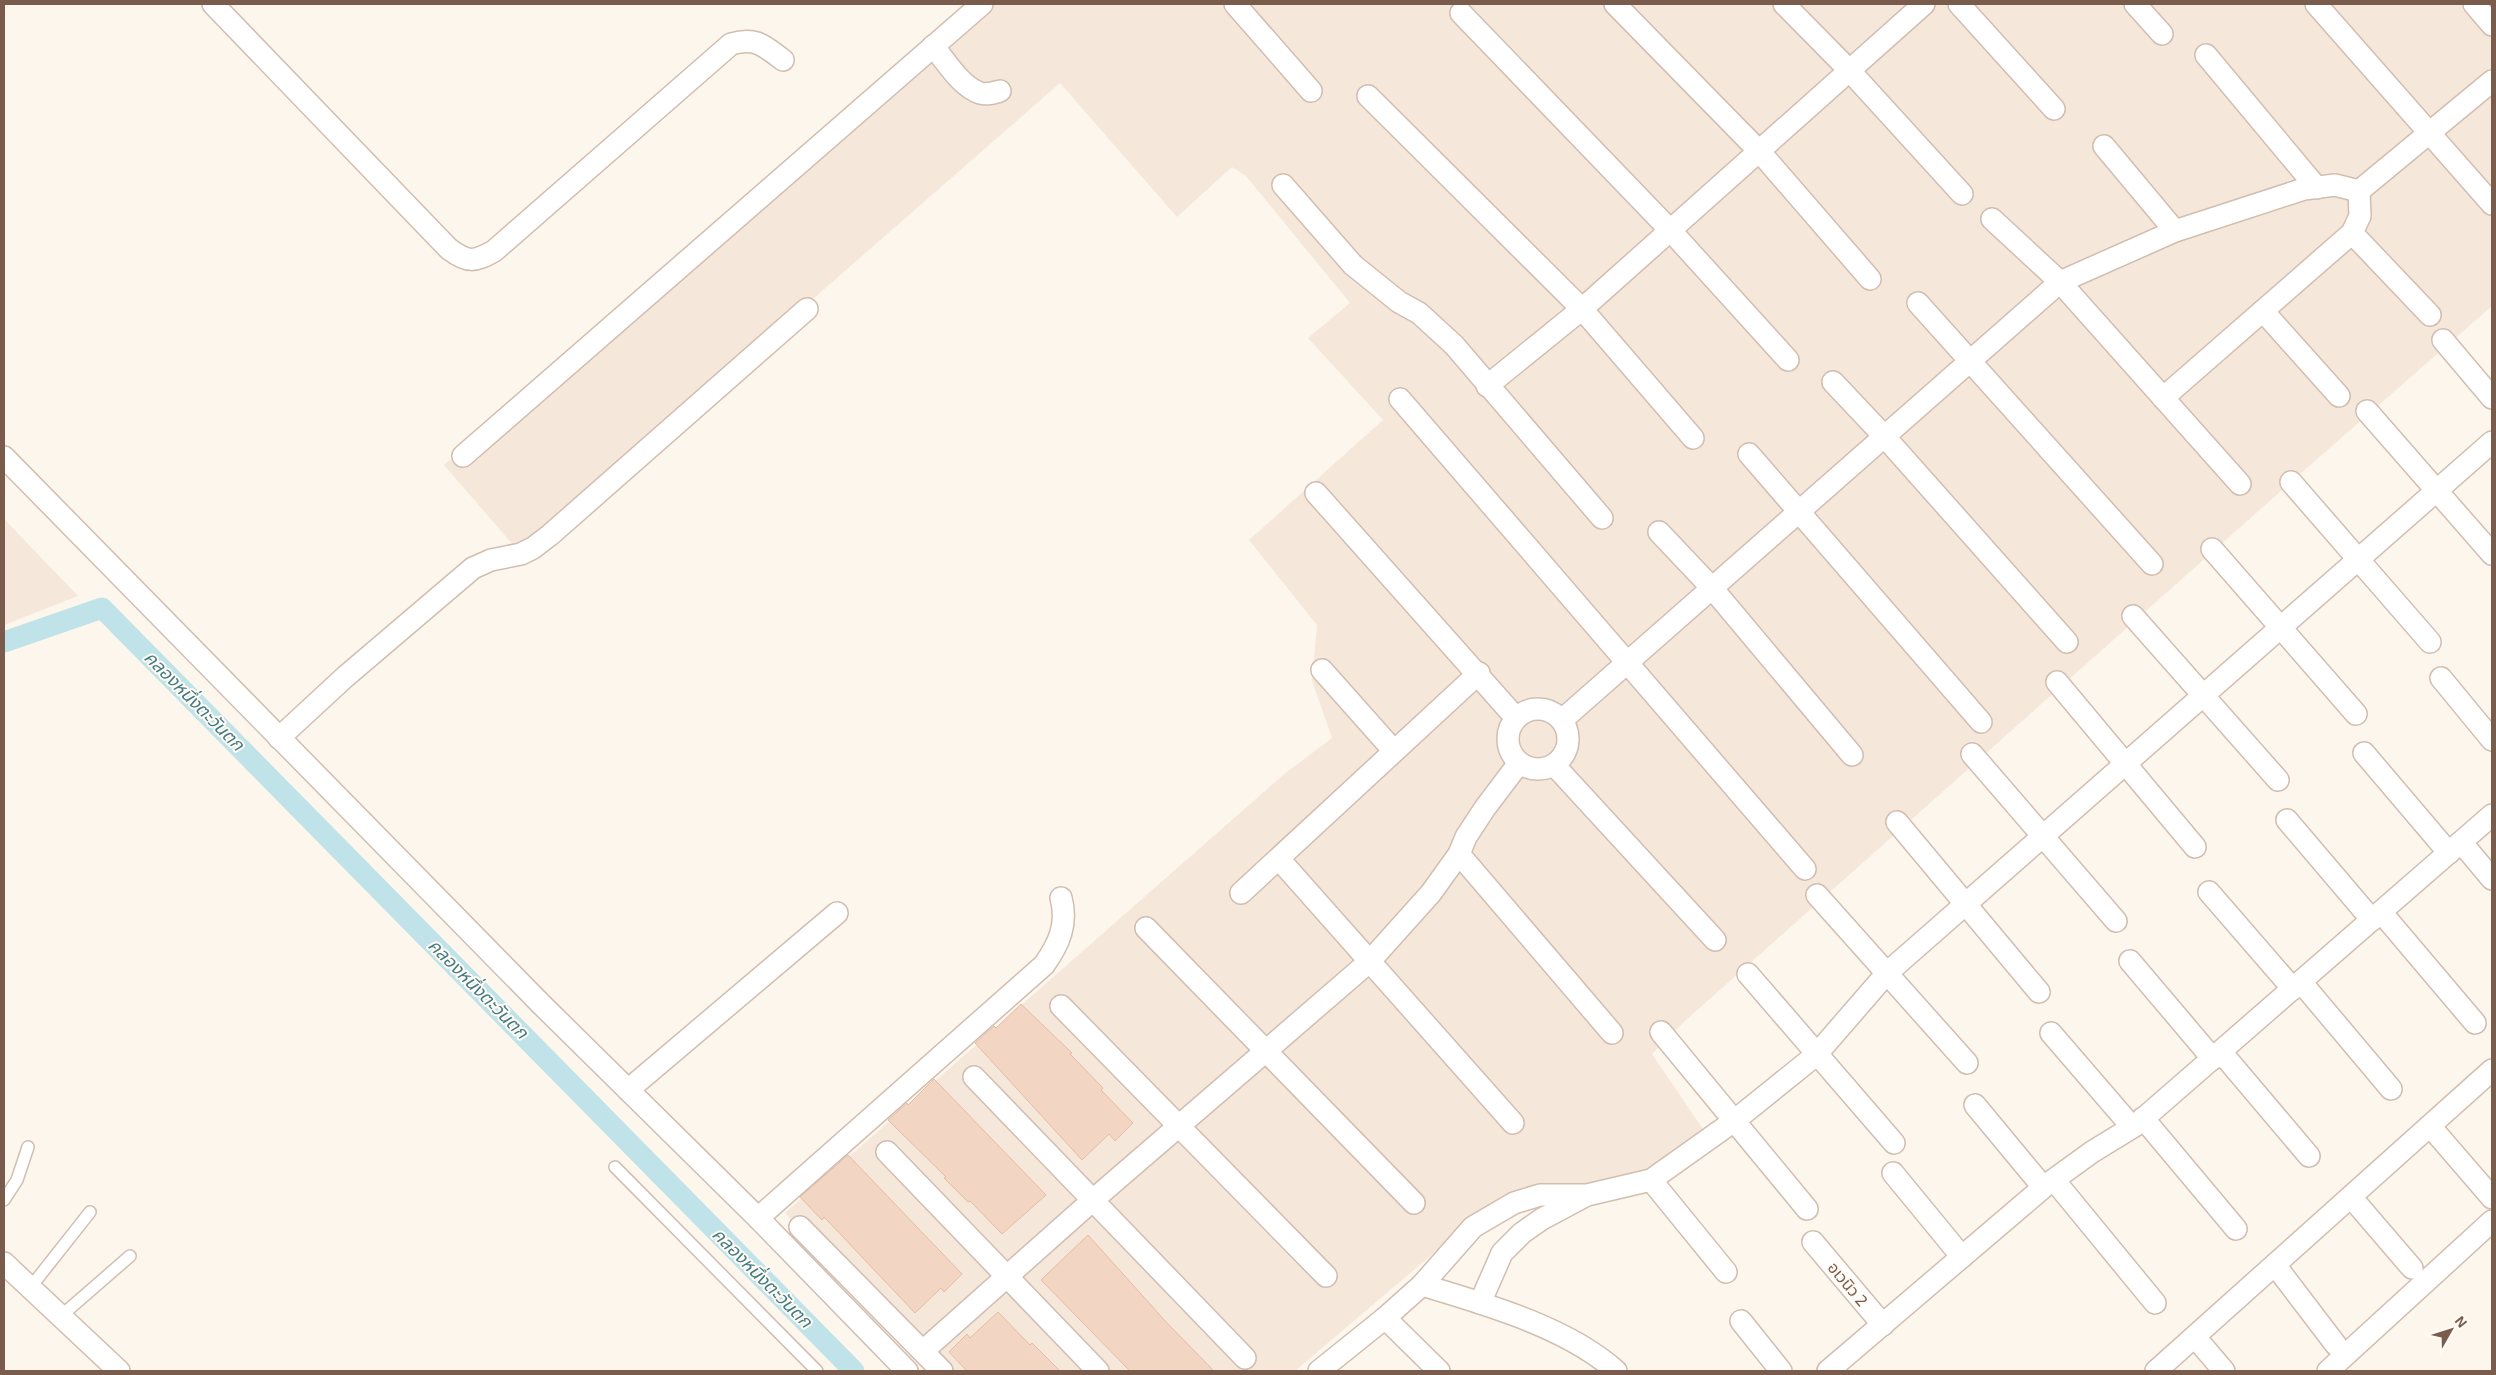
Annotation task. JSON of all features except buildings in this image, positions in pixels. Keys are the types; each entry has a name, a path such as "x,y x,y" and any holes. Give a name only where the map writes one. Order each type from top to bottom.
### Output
{"street":[{"path":"213,4 449,249 463,259 478,260 494,251 732,44 746,40 758,42 782,60"},
{"path":"463,456 982,4"},
{"path":"1235,4 1311,91"},
{"path":"1615,4 1760,152 1870,279"},
{"path":"1784,4 1849,70 1962,194"},
{"path":"1487,386 1582,309 1924,4"},
{"path":"1959,4 2054,108"},
{"path":"2135,4 2162,34"},
{"path":"2316,4 2492,204"},
{"path":"2474,4 2492,25"},
{"path":"1461,13 1671,231 1788,360"},
{"path":"933,46 965,84 974,90 986,94 1000,91"},
{"path":"2206,55 2317,188"},
{"path":"2358,192 2492,81"},
{"path":"1368,96 1582,309 1694,438"},
{"path":"2104,146 2175,231"},
{"path":"1562,720 2060,282 2175,231 2304,189 2334,185 2358,192"},
{"path":"1284,186 1353,264 1399,302 1419,313 1437,328 1602,518"},
{"path":"2163,398 2352,233 2360,216 2358,192"},
{"path":"1992,219 2060,282 2240,484"},
{"path":"2352,233 2430,315"},
{"path":"1918,304 2152,564"},
{"path":"279,738 345,677 473,568 491,560 521,554 550,536 807,309"},
{"path":"2262,311 2339,396"},
{"path":"2443,340 2492,398"},
{"path":"1833,382 1884,436 2067,642"},
{"path":"1400,399 1805,869"},
{"path":"2367,411 2492,554"},
{"path":"1480,1303 1502,1253 1522,1233 1542,1218 1588,1195 1651,1180 1734,1121 1816,1055 1887,973 2492,442"},
{"path":"1749,454 1797,512 1981,722"},
{"path":"4,456 279,738 628,1090 758,1218 907,1371"},
{"path":"2291,482 2430,642"},
{"path":"1316,492 1479,673 1516,718"},
{"path":"1659,532 1712,588 1852,755"},
{"path":"2212,549 2356,714"},
{"path":"2133,616 2278,780"},
{"path":"1322,670 1394,751"},
{"path":"1241,893 1479,673"},
{"path":"2441,678 2492,740"},
{"path":"2057,682 2195,847"},
{"path":"1539,708 1552,712 1562,720 1568,731 1568,744 1563,756 1554,765 1536,770 1519,762 1511,753 1508,741 1510,728 1516,718 1527,710 1539,708"},
{"path":"2364,753 2455,847 2492,879"},
{"path":"1972,754 2116,921"},
{"path":"923,1350 1093,1200 1370,962 1431,893 1459,854 1466,837 1484,808 1519,762"},
{"path":"1554,765 1714,940"},
{"path":"1828,1371 2049,1184 2092,1152 2138,1122 2492,815"},
{"path":"2287,820 2475,1023"},
{"path":"1897,822 2039,992"},
{"path":"1459,854 1612,1033"},
{"path":"1278,858 1513,1123"},
{"path":"2209,892 2391,1089"},
{"path":"1817,895 1966,1063"},
{"path":"758,1218 1044,965 1055,950 1063,930 1065,912 1061,898"},
{"path":"628,1090 837,913"},
{"path":"1146,928 1267,1050 1414,1203"},
{"path":"2130,961 2309,1156"},
{"path":"1748,974 1894,1143"},
{"path":"1061,1006 1326,1276"},
{"path":"1661,1032 1807,1208"},
{"path":"2051,1033 2138,1122 2236,1229"},
{"path":"2156,1371 2492,1070"},
{"path":"974,1077 1245,1358"},
{"path":"1975,1105 2049,1184 2154,1303"},
{"path":"2430,1126 2492,1198"},
{"path":"887,1152 1098,1371"},
{"path":"1893,1173 1962,1257"},
{"path":"1651,1180 1726,1272"},
{"path":"1320,1371 1422,1285 1473,1227 1514,1203 1540,1195 1588,1195"},
{"path":"2351,1197 2412,1268"},
{"path":"2328,1371 2492,1221"},
{"path":"800,1227 942,1371"},
{"name":"อเวนิว 2","path":"1813,1242 1883,1325"},
{"path":"4,1263 118,1371"},
{"path":"2275,1265 2336,1345"},
{"path":"1422,1285 1480,1303 1573,1340 1600,1357 1616,1371"},
{"path":"1385,1318 1438,1371"},
{"path":"1741,1321 1781,1371"},
{"path":"2195,1337 2224,1371"}],"lane":[{"path":"4,1200 17,1180 28,1148"},
{"path":"615,1167 816,1371"},
{"path":"30,1288 90,1212"},
{"path":"61,1316 130,1256"}],"shaded area":[{"path":"965,4 2492,4 2492,306 2300,474 1686,1020 1652,1054 1705,1132 1642,1193 1533,1194 1449,1240 1295,1371 935,1371 785,1213 1283,775 1332,738 1312,681 1317,625 1249,540 1383,420 1308,338 1350,303 1246,176 1232,167 1177,217 1060,83 521,554 444,465"},
{"path":"4,519 78,596 4,625"}],"waterway":[{"name":"คลองหนึ่งตะวันตก","path":"4,642 102,608 854,1371"}]}
